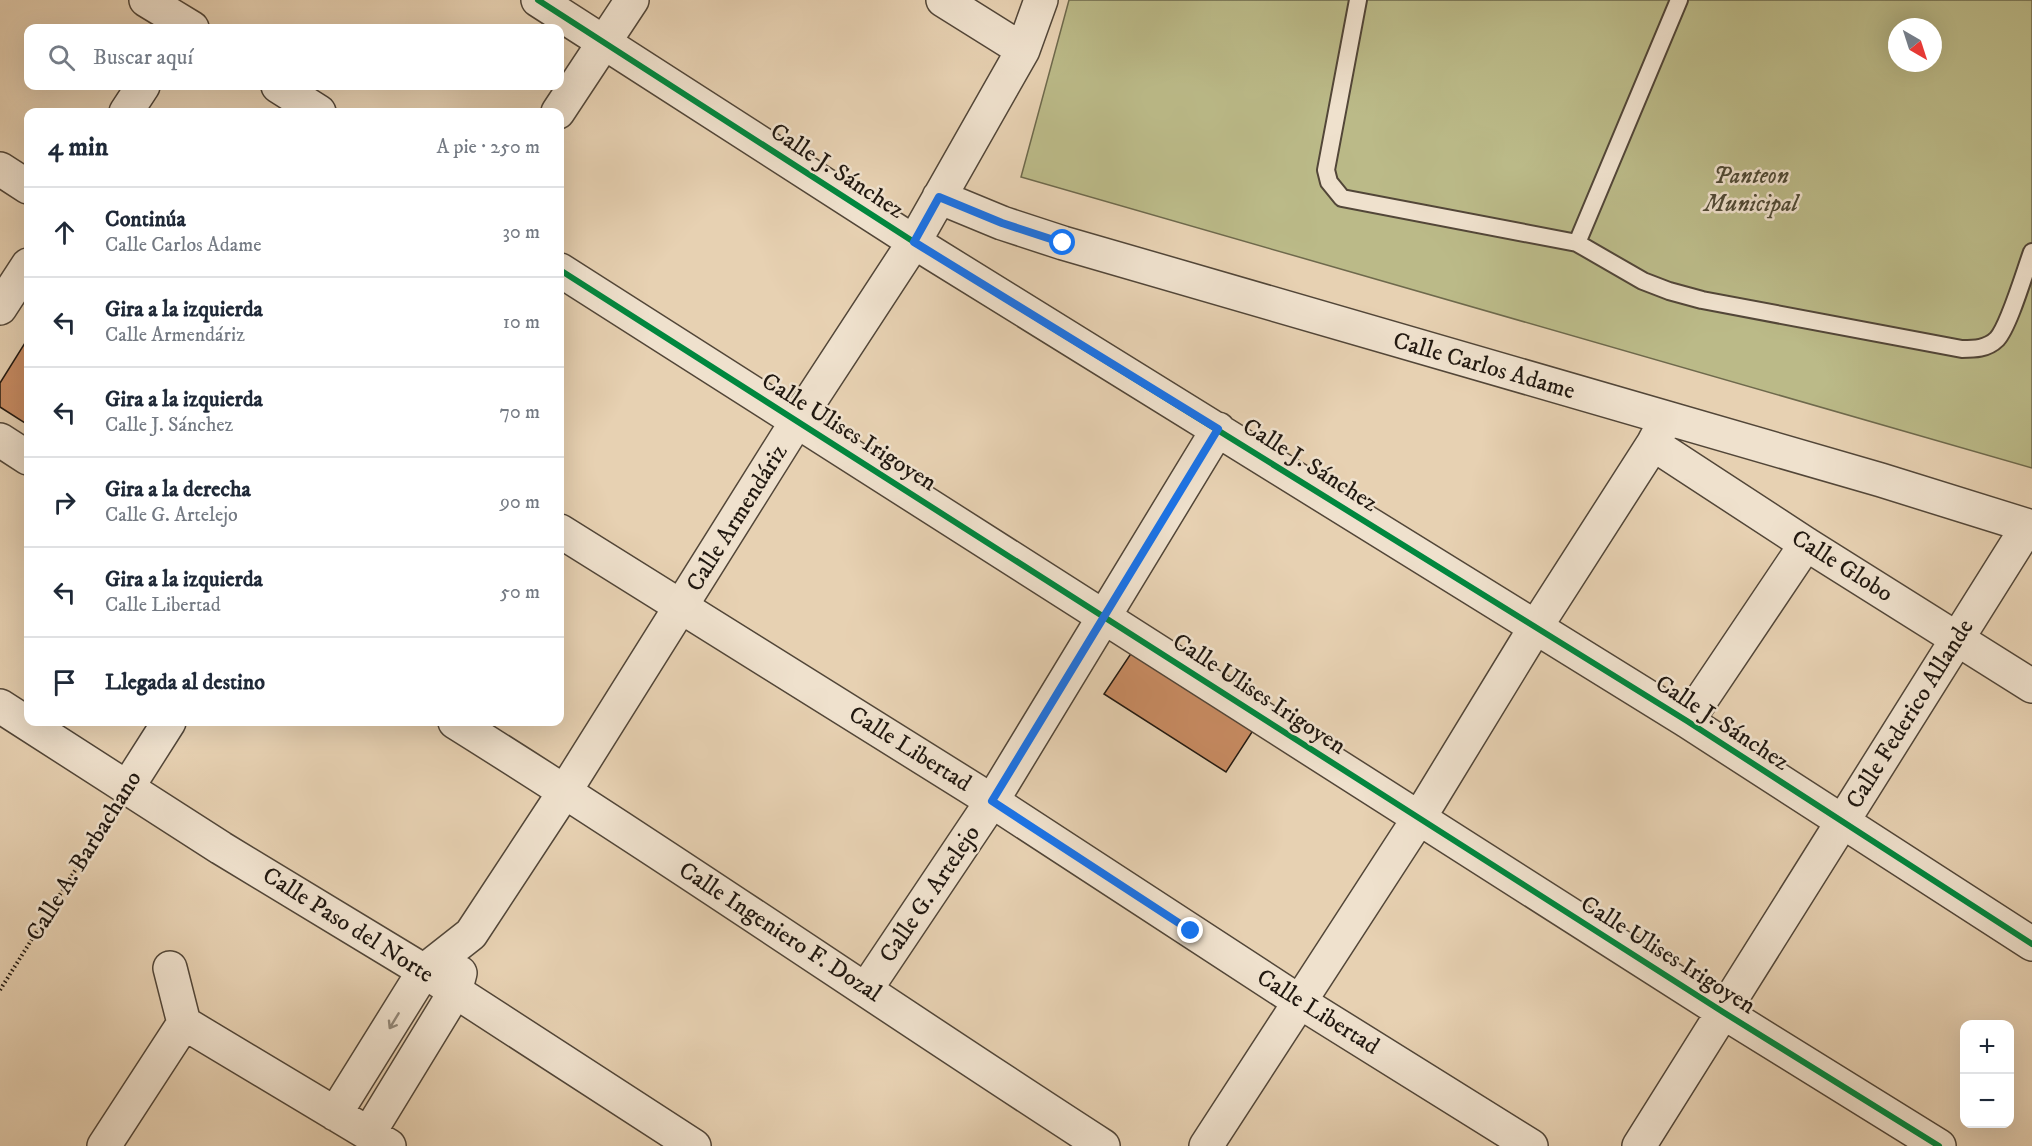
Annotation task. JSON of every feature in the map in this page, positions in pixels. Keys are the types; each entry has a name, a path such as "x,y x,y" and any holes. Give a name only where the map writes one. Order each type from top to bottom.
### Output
{"street":[{"path":"146,0 188,20"},
{"name":"Calle J. Sánchez","path":"538,0 914,242 1687,721 2032,944"},
{"path":"561,108 632,0"},
{"path":"944,0 1023,50"},
{"name":"Calle Armendáriz","path":"379,1139 455,992 471,934 565,791 797,421 914,242 1023,50 1041,0"},
{"path":"129,108 140,90"},
{"path":"284,90 313,108"},
{"path":"0,169 24,184"},
{"name":"Calle Carlos Adame","path":"939,197 1002,223 1063,243 1659,431 1881,480 2030,526"},
{"path":"0,308 24,271"},
{"name":"Calle Ulises Irigoyen","path":"564,273 1723,1012 1939,1146"},
{"name":"Calle G. Artelejo","path":"866,989 992,801 1218,429"},
{"path":"1206,1146 1419,818 1659,431"},
{"name":"Calle Globo","path":"1659,431 1806,544 2032,686"},
{"path":"0,440 24,455"},
{"name":"Calle Federico Allande","path":"1639,1146 2030,526"},
{"name":"Calle Libertad","path":"564,533 992,801 1300,1002 1531,1146"},
{"path":"1687,721 1806,544"},
{"name":"Calle Paso del Norte","path":"0,706 24,721"},
{"name":"Calle Paso del Norte","path":"31,726 127,788 424,971 694,1146"},
{"name":"Calle A. Barbachano","path":"127,788 166,726"},
{"name":"Calle Ingeniero F. Dozal","path":"461,726 565,791 1103,1146"},
{"name":"Calle Armendáriz","path":"335,1114 424,971 471,934"},
{"path":"170,968 184,1023 379,1139"},
{"path":"104,1146 184,1023"}],"lane":[{"path":"1358,0 1326,170 1329,182 1342,198 1577,243 1643,281 1702,300 1962,349 1976,349 1997,339 2004,327 2032,252"},
{"path":"1577,243 1679,0"}],"green space":[{"name":"Panteon Municipal","path":"1069,0 2032,0 2032,468 1021,177"}],"building":[{"path":"24,344 24,422 0,407 0,383"},
{"path":"1132,652 1254,729 1226,772 1104,694"}],"cycle path":[{"path":"538,0 914,242 1687,721 2032,944"},
{"path":"564,273 1723,1012 1939,1146"}],"route":[{"path":"1063,243 1002,223 939,197 914,242 1218,429 992,801 1191,931"}]}
